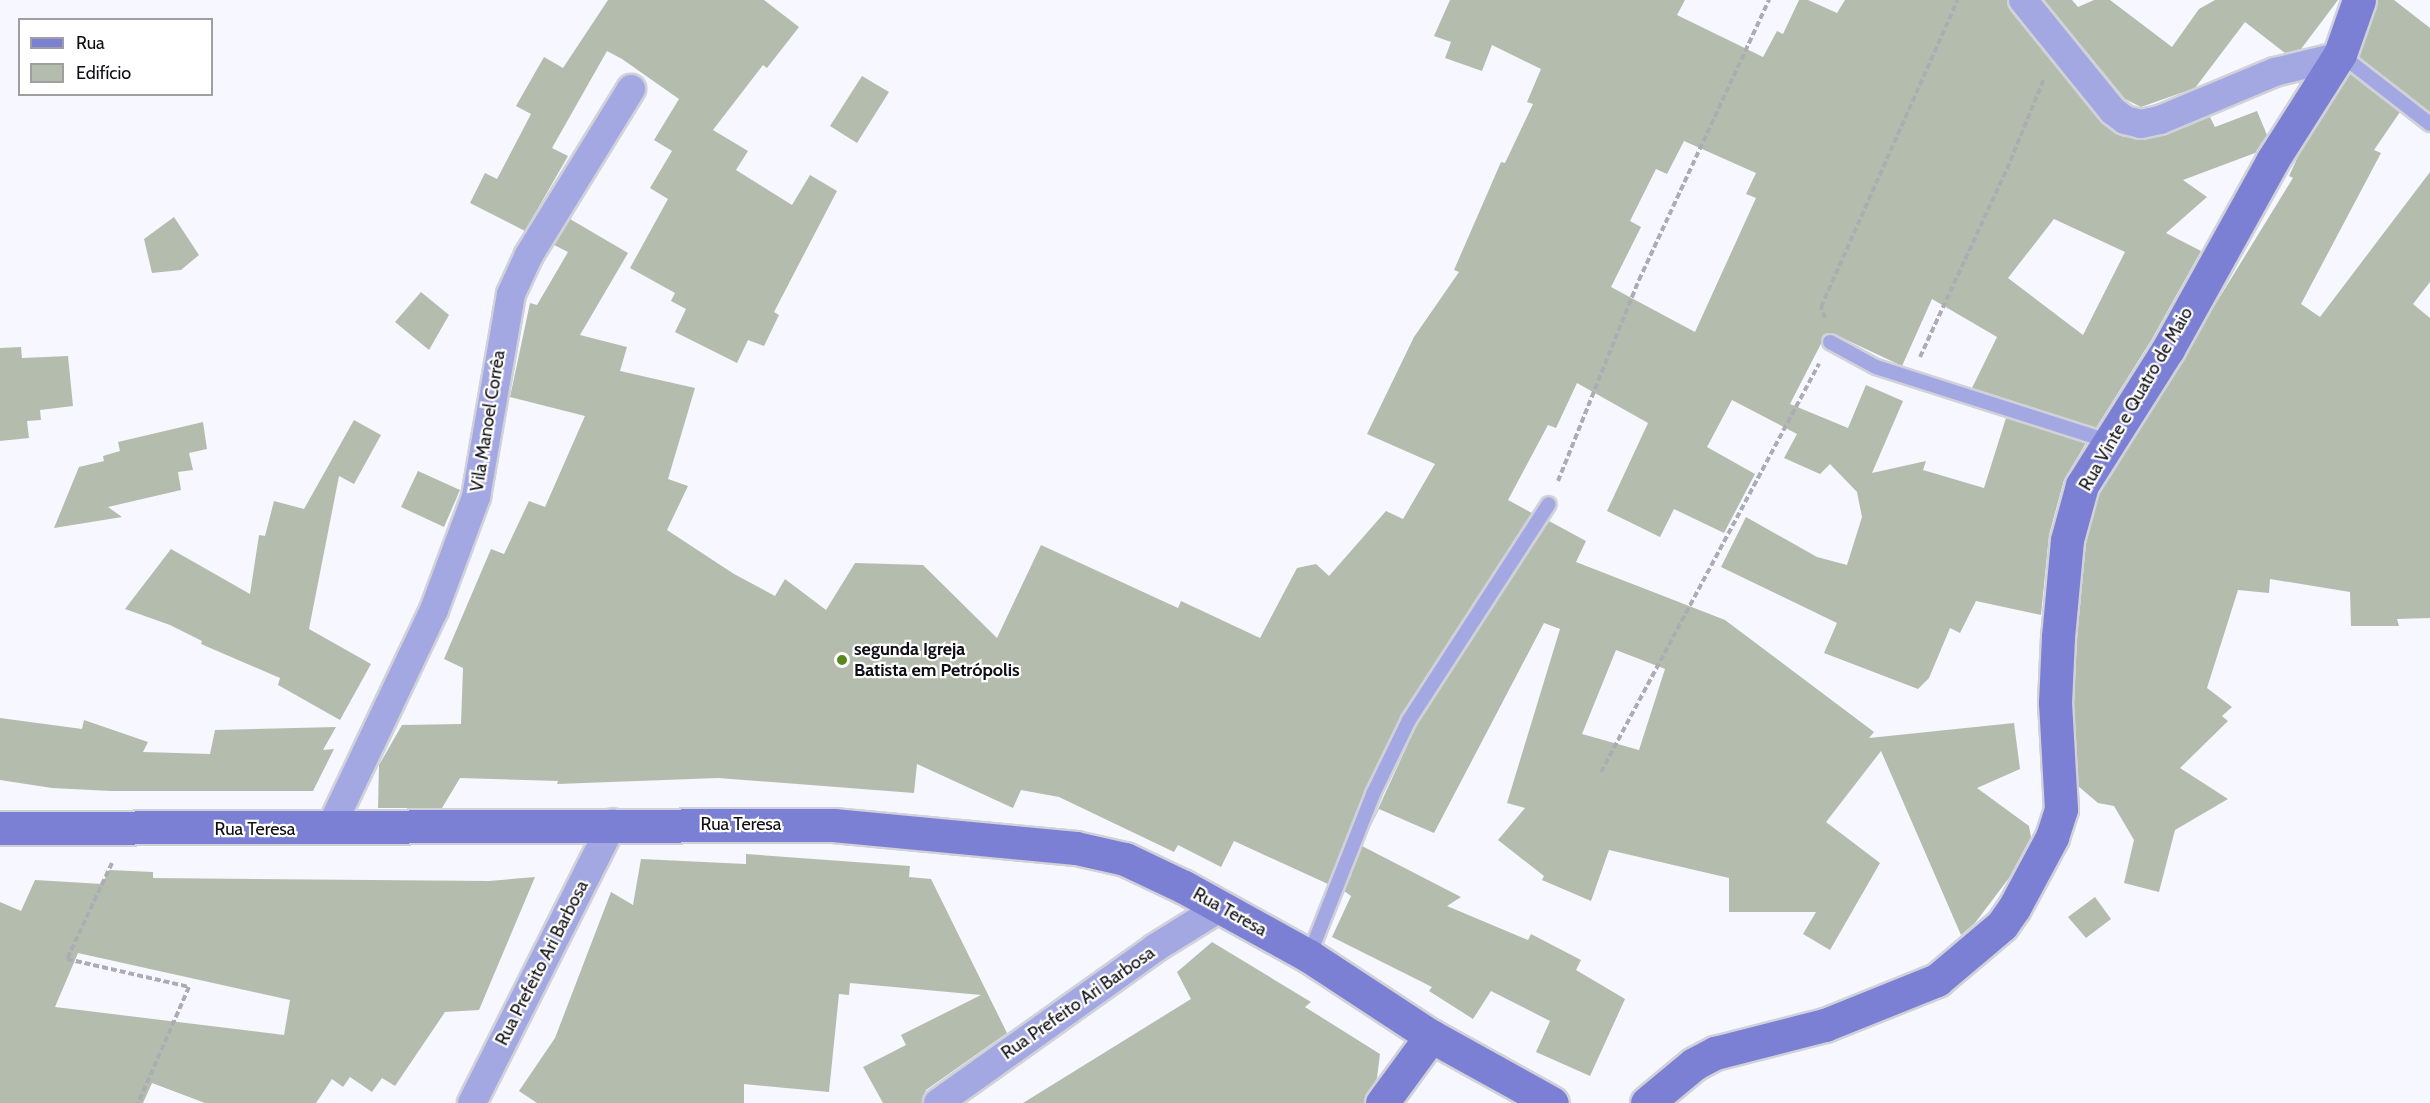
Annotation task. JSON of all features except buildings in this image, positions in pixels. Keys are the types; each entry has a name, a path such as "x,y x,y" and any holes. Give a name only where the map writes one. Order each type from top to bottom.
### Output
{"main road":[{"name":"Rua Vinte e Quatro de Maio","path":"1647,1103 1694,1064 1714,1053 1825,1025 1937,980 2002,925 2014,908 2052,837 2061,809 2055,703 2067,540 2082,485 2110,442 2338,56 2359,0"},
{"name":"Rua Teresa","path":"0,828 330,829 612,823 833,825 1076,848 1125,859 1221,907 1309,956 1431,1036 1552,1103"},
{"path":"1382,1103 1431,1036"}],"street":[{"path":"2023,0 2113,111 2125,120 2141,124 2160,120 2275,72 2338,56"},
{"name":"Vila Manoel Corrêa","path":"330,829 434,609 476,497 511,294 529,255 631,89"},
{"name":"Rua Prefeito Ari Barbosa","path":"472,1103 612,823"},
{"name":"Rua Prefeito Ari Barbosa","path":"938,1103 1155,948 1221,907"}],"lane":[{"path":"2338,56 2430,124"},
{"path":"1830,342 1876,367 2110,442"},
{"path":"1309,956 1373,795 1409,720 1549,504"}],"path":[{"path":"1549,504 1639,280 1769,0"},
{"path":"1601,772 1833,336 1821,307 1958,0"},
{"path":"1910,379 2007,169 2058,44"},
{"path":"128,830 67,959 189,987 138,1103"}],"place":[{"name":"segunda Igreja Batista em Petrópolis","path":"842,660"}]}
